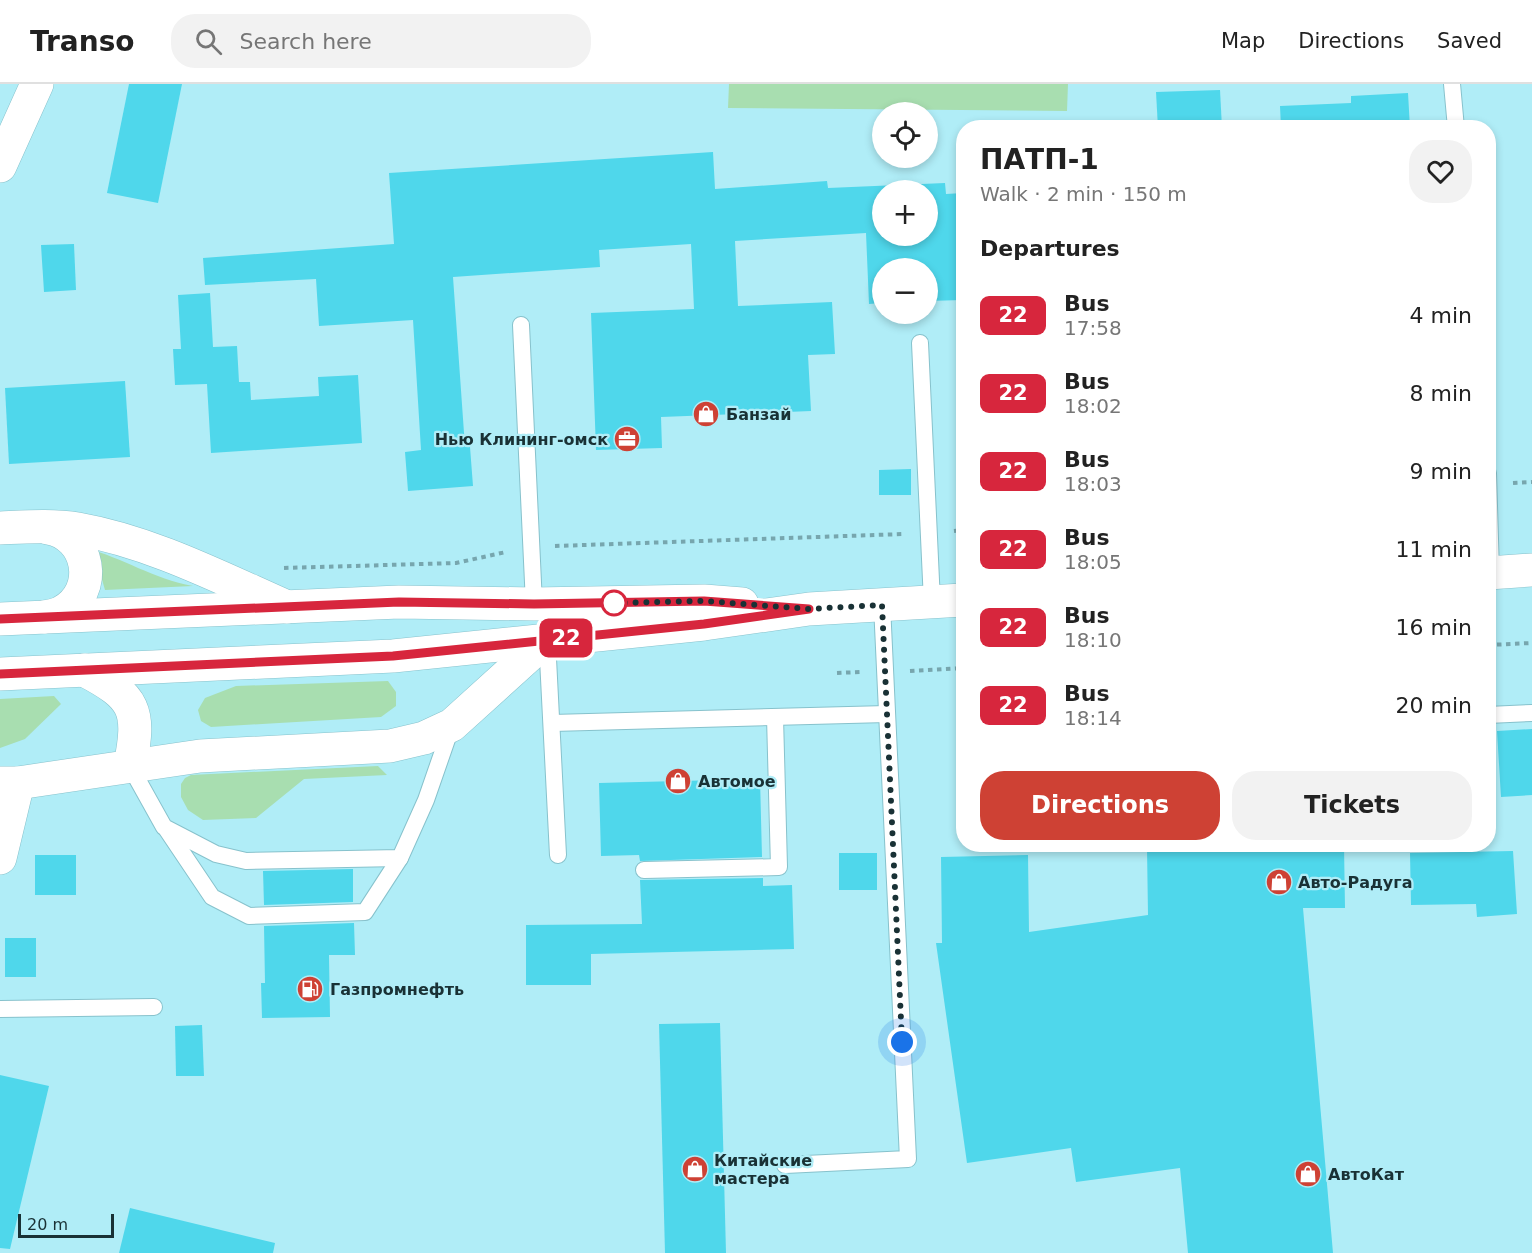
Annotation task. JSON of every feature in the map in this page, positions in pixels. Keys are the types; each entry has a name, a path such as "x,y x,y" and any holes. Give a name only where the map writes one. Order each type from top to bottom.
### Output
{"main road":[{"path":"2,153 37,84"},
{"path":"40,527 58,530 73,539 83,554 87,570 84,588 75,602 61,613 44,617"},
{"path":"0,528 75,529 125,540 194,565 287,607"},
{"path":"1496,572 1532,570"},
{"path":"0,619 399,602 534,604 704,601 809,609"},
{"path":"0,674 393,656 704,624 809,609 947,601"},
{"path":"0,858 9,783 200,756 390,746 424,738 452,725 547,639"},
{"path":"84,670 106,682 125,698 135,715 136,735 130,766"}],"lane":[{"path":"1452,84 1455,120"},
{"path":"520,325 534,604"},
{"path":"920,343 928,534 947,601"},
{"path":"785,1165 908,1159 882,605"},
{"path":"547,639 558,855"},
{"path":"1496,715 1532,713"},
{"path":"552,723 887,714"},
{"path":"644,870 779,867 775,717"},
{"path":"130,766 164,827 212,897 249,916 365,912 400,858 426,800 452,725"},
{"path":"164,827 216,854 246,861 400,858"},
{"path":"0,1009 154,1007"}],"path":[{"path":"278,568 456,563 531,547 928,534 956,531"},
{"path":"1496,645 1532,643"}],"green space":[{"path":"729,84 1068,84 1067,111 938,110 938,102 872,102 872,109 728,108"},
{"path":"85,548 165,579 193,586 105,590 101,576"},
{"path":"388,681 396,692 396,706 381,717 211,727 201,721 198,710 205,698 236,686"},
{"path":"54,696 61,704 25,739 0,748 0,699"},
{"path":"378,766 387,775 304,779 256,818 203,820 188,810 181,797 181,784 191,775"}],"building":[{"path":"129,84 182,84 158,203 107,193"},
{"path":"1220,90 1222,120 1158,120 1156,92"},
{"path":"1408,93 1410,120 1281,120 1280,106 1351,103 1351,96"},
{"path":"713,152 715,189 827,181 828,188 872,186 872,246 938,246 938,183 945,183 946,194 956,193 956,300 938,301 938,258 872,258 872,304 869,304 866,233 735,241 738,306 832,302 835,354 808,355 811,411 661,417 662,448 596,450 591,313 694,309 691,244 599,250 600,267 453,277 465,447 470,447 473,486 408,491 405,452 421,450 413,320 319,326 316,279 205,285 203,258 394,244 389,173"},
{"path":"74,244 76,290 44,292 41,245"},
{"path":"210,293 213,347 237,346 239,382 250,382 251,400 319,396 318,377 358,375 362,443 211,453 207,384 175,385 173,349 181,349 178,295"},
{"path":"125,381 130,457 9,464 5,388"},
{"path":"911,469 911,495 879,495 879,470"},
{"path":"1532,729 1532,795 1501,797 1497,731"},
{"path":"760,779 762,857 640,861 639,855 601,856 599,783"},
{"path":"1513,851 1517,914 1477,917 1476,904 1411,905 1410,853"},
{"path":"1147,852 1344,852 1345,908 1303,908 1333,1253 1188,1253 1180,1168 1076,1182 1071,1148 967,1163 936,943 942,943 941,857 1028,855 1029,932 1148,915"},
{"path":"839,853 877,853 877,890 839,890"},
{"path":"35,855 76,855 76,895 35,895"},
{"path":"353,869 353,902 264,905 263,871"},
{"path":"763,878 763,886 792,885 794,949 591,954 591,985 526,985 526,925 642,924 640,880"},
{"path":"354,923 355,955 329,955 330,1017 262,1018 261,983 265,983 264,926"},
{"path":"5,938 36,938 36,977 5,977"},
{"path":"720,1023 726,1253 665,1253 659,1024"},
{"path":"202,1025 204,1076 176,1076 175,1026"},
{"path":"0,1075 49,1086 10,1249 0,1248"},
{"path":"130,1208 275,1243 273,1253 119,1253"}],"bus line":[{"name":"22","path":"0,619 399,602 534,604 704,601 809,609 704,624 393,656 0,674"}],"place":[{"name":"Банзай","path":"706,414"},
{"name":"Нью Клининг-омск","path":"627,439"},
{"name":"Автомое","path":"678,781"},
{"name":"Авто-Радуга","path":"1279,882"},
{"name":"Газпромнефть","path":"310,989"},
{"name":"Китайские мастера","path":"695,1169"},
{"name":"АвтоКат","path":"1308,1174"}],"route":[{"path":"614,603 704,601 809,609 882,605 902,1042"}]}
